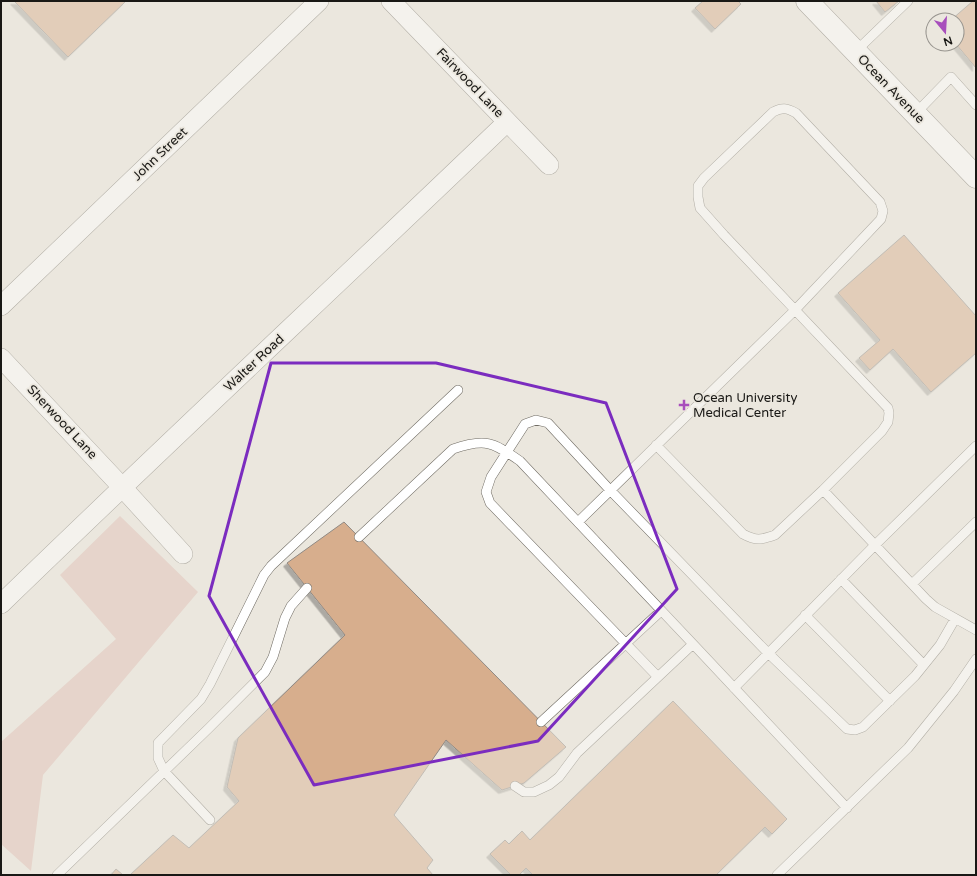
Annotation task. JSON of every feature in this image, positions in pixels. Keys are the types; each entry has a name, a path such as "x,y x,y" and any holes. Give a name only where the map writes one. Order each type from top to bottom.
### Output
{"main road":[{"name":"Ocean Avenue","path":"812,3 855,52 976,177"}],"street":[{"name":"John Street","path":"1,306 319,1"},
{"name":"Fairwood Lane","path":"391,1 548,165"},
{"name":"Walter Road","path":"1,604 122,486 507,122"},
{"name":"Sherwood Lane","path":"1,358 122,486 183,554"}],"lane":[{"path":"855,52 908,1"},
{"path":"915,114 951,77 976,105"},
{"path":"578,522 656,445 795,310 881,219 883,211 880,202 796,113 788,108 780,108 773,112 704,178 698,186 700,208 709,219 795,310 888,408 888,422 882,431 823,490 774,535 765,539 753,539 743,534 656,445"},
{"path":"210,820 164,771 158,758 158,743 201,699 264,576 268,571 458,390"},
{"path":"658,677 490,503 486,492 491,477 525,424 536,420 548,423 610,490 768,652 847,729 855,730 863,727 916,676 940,644 955,618"},
{"path":"359,537 453,449 470,443 483,442 495,445 520,461 847,808"},
{"path":"734,688 874,545 976,446"},
{"path":"823,490 935,607 976,630"},
{"path":"912,584 976,522"},
{"path":"841,579 924,665"},
{"path":"57,875 264,672 273,657 285,618 291,606 307,588"},
{"path":"541,722 661,611"},
{"path":"805,615 890,701"},
{"path":"515,786 524,792 534,792 549,785 559,777 576,753 693,644"},
{"path":"777,875 908,748 954,692 976,659"}],"highlighted area":[{"path":"271,363 436,363 606,403 677,589 538,741 314,785 209,596"}],"shaded area":[{"path":"120,516 198,592 43,775 31,871 1,844 1,742 116,639 60,575"}],"building":[{"path":"14,1 126,1 68,57"},
{"path":"703,1 738,1 741,4 715,29 695,8"},
{"path":"876,1 899,1 885,12"},
{"path":"973,1 976,1 976,68 963,52 965,52 965,12 960,12"},
{"path":"904,235 976,316 976,353 931,392 893,349 870,370 859,358 880,340 838,293"},
{"path":"344,522 566,747 524,783 502,790 446,740 394,815 433,860 427,868 433,875 130,875 173,835 189,848 239,801 227,787 238,738 345,635 287,563"},
{"path":"673,701 787,819 772,834 765,827 716,875 533,875 526,868 519,875 511,875 490,854 505,840 509,844 522,831 530,840"},
{"path":"116,869 123,875 111,875"}],"place":[{"name":"Ocean University Medical Center","path":"684,405"}]}
